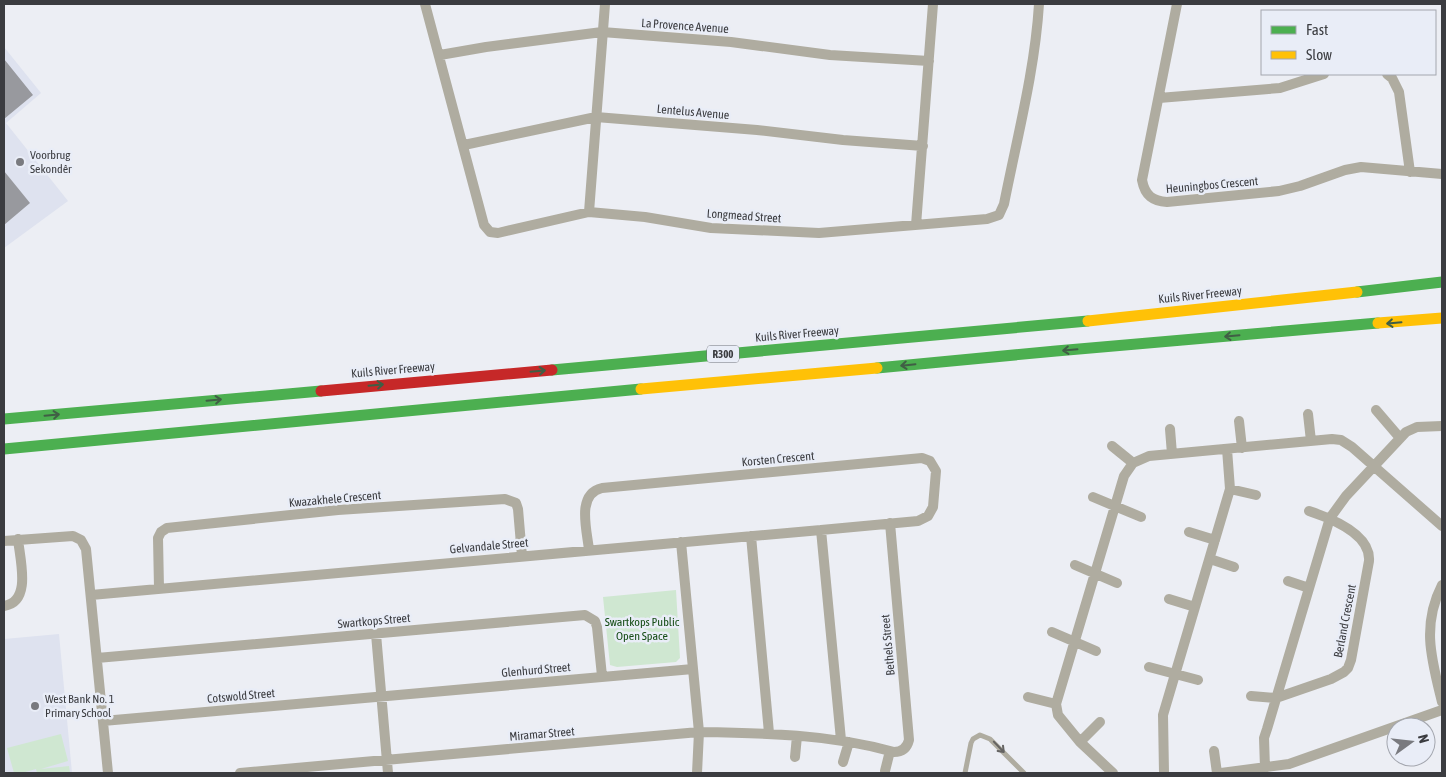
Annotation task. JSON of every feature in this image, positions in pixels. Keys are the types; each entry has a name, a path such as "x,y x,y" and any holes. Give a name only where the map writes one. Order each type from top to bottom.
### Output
{"highway":[{"name":"Kuils River Freeway","path":"4,419 1056,325 1442,282"},
{"name":"R300","path":"4,449 1056,351 1442,318"}],"street":[{"path":"425,4 464,145"},
{"path":"589,212 604,4"},
{"path":"916,225 933,4"},
{"name":"Longmead Street","path":"464,145 484,225 490,232 498,233 589,212 645,217 711,228 819,234 986,220 1000,215 1004,204 1034,48 1039,4"},
{"name":"Heuningbos Crescent","path":"1177,4 1142,180 1149,197 1160,201 1279,191 1361,167 1442,174"},
{"name":"La Provence Avenue","path":"440,55 602,32 730,42 830,55 929,61"},
{"path":"1159,98 1280,88 1321,75"},
{"path":"1388,75 1392,78 1398,92 1410,172"},
{"name":"Lentelus Avenue","path":"464,145 596,117 923,146"},
{"path":"1376,410 1400,438"},
{"path":"1308,414 1311,441"},
{"path":"1239,421 1242,448"},
{"path":"1265,768 1264,738 1330,518 1373,465 1400,438 1413,428 1442,426"},
{"path":"1170,429 1172,454"},
{"path":"1113,773 1080,742 1058,714 1056,704 1124,476 1133,463 1149,456 1341,440 1352,446 1442,526"},
{"path":"1112,446 1133,463"},
{"path":"1164,773 1163,715 1230,489 1227,449"},
{"name":"Korsten Crescent","path":"589,550 585,505 588,496 592,492 602,488 922,458 930,461 935,467 936,474 933,507 930,514 921,520 890,523"},
{"path":"1230,489 1256,495"},
{"path":"1093,497 1141,517"},
{"name":"Kwazakhele Crescent","path":"159,588 158,538 161,532 167,528 338,510 505,499 516,504 518,509 522,556"},
{"name":"Berland Crescent","path":"1276,698 1340,675 1348,668 1351,660 1369,555 1367,548 1345,526 1309,510"},
{"name":"Gelvandale Street","path":"91,594 890,523"},
{"name":"Bethels Street","path":"890,523 909,740 902,750 890,751"},
{"path":"821,530 845,741 844,762"},
{"path":"1189,532 1215,540"},
{"path":"4,541 69,536 80,540 86,549 108,773"},
{"path":"751,536 769,733"},
{"path":"4,606 16,602 21,593 18,540"},
{"path":"681,542 699,732 697,773"},
{"path":"1210,559 1234,567"},
{"path":"1075,565 1117,583"},
{"path":"1288,581 1309,588"},
{"path":"1442,586 1431,616 1429,634 1442,702"},
{"path":"1169,599 1195,607"},
{"name":"Swartkops Street","path":"97,658 585,615 595,621 598,627 602,676"},
{"path":"1052,632 1096,651"},
{"path":"376,634 388,773"},
{"path":"1149,667 1198,680"},
{"name":"Glenhurd Street","path":"382,696 693,669"},
{"name":"Cotswold Street","path":"103,721 382,696"},
{"path":"1251,696 1276,698"},
{"path":"1028,697 1056,704"},
{"path":"1221,773 1265,768 1304,759 1442,710"},
{"path":"1080,742 1100,722"},
{"path":"699,732 769,733 845,741 890,751 886,771"},
{"name":"Miramar Street","path":"240,773 699,732"},
{"path":"795,757 797,736"},
{"path":"1214,750 1217,773"}],"lane":[{"path":"965,773 971,743 973,739 980,735 990,739 1024,773"}],"shaded area":[{"name":"Voorbrug Sekondêr","path":"4,47 41,93 6,123 68,201 4,248"},
{"name":"West Bank No. 1 Primary School","path":"59,634 72,773 4,773 4,639"}],"green space":[{"name":"Swartkops Public Open Space","path":"676,590 680,658 676,662 617,667 610,665 603,597"},
{"path":"61,734 68,761 41,769 69,766 70,773 37,773 36,769 14,773 7,748"}],"building":[{"path":"4,59 33,95 4,119"},
{"path":"4,171 30,203 4,225"}],"traffic: fast":[{"path":"1357,292 1442,282"},
{"path":"552,370 1088,321"},
{"path":"877,368 1378,323"},
{"path":"4,449 641,389"},
{"path":"4,419 321,391"}],"traffic: slow":[{"path":"1088,321 1357,292"},
{"path":"1378,323 1442,318"},
{"path":"641,389 877,368"}],"traffic: jam":[{"path":"321,391 552,370"}],"place":[{"name":"Voorbrug Sekondêr","path":"20,162"},
{"name":"West Bank No. 1 Primary School","path":"35,706"}]}
